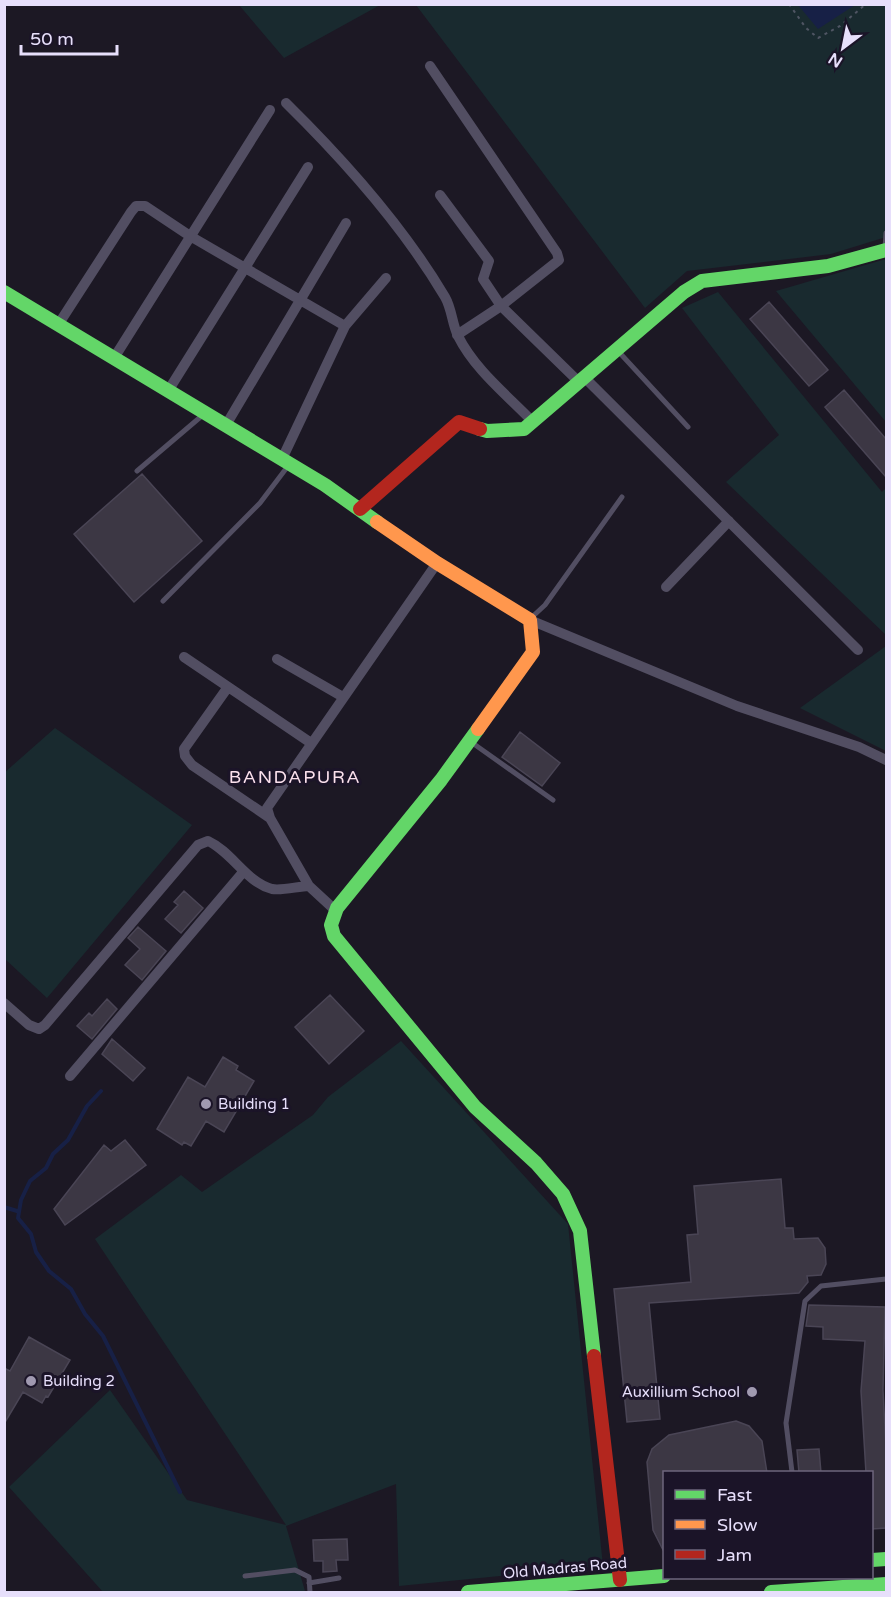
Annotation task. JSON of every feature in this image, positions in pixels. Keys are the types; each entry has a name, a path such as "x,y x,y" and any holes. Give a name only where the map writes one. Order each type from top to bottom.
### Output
{"main road":[{"path":"360,509 459,422 487,432 524,429 684,292 702,281 828,266 886,251"},
{"path":"4,292 286,461 437,563 530,620 533,652 441,780 336,910 331,924 334,936 476,1108 562,1191 575,1213 580,1231 620,1580"},
{"name":"Old Madras Road","path":"468,1593 663,1576"},
{"path":"771,1593 886,1584"}],"street":[{"path":"430,66 559,260 501,306 457,335"},
{"path":"286,103 324,140 384,211 446,299 457,335 472,360 533,422"},
{"path":"114,358 270,110"},
{"path":"168,391 308,167"},
{"path":"440,195 489,261 483,271 483,279 501,306 729,521 858,650"},
{"path":"58,325 136,206 145,206 190,236 345,326"},
{"path":"226,425 346,223"},
{"path":"286,461 345,326 386,278"},
{"path":"666,587 729,521"},
{"path":"336,910 309,886 270,818 267,808 437,563"},
{"path":"530,620 737,706 859,747 886,760"},
{"path":"184,657 311,743"},
{"path":"277,659 343,697"},
{"path":"228,687 184,749 185,756 192,765 270,818"},
{"path":"4,1003 30,1025 39,1029 45,1025 198,845 208,841 218,846 244,871 274,890 309,886"},
{"path":"70,1076 244,871"}],"lane":[{"path":"886,233 886,251"},
{"path":"617,350 688,427"},
{"path":"136,471 204,413"},
{"path":"163,601 260,503 286,461"},
{"path":"530,620 545,605 622,498"},
{"path":"470,741 553,800"},
{"path":"792,1471 786,1423 805,1301 811,1292 821,1286 886,1279"},
{"path":"245,1576 295,1570 305,1573 310,1593"},
{"path":"309,1583 339,1578"}],"path":[{"path":"789,4 806,28 818,38 840,26 866,4"}],"shaded area":[{"path":"239,5 380,5 284,58"},
{"path":"416,5 886,5 886,237 831,254 687,271 645,308"},
{"path":"886,259 886,422 776,291"},
{"path":"718,292 882,492 886,488 886,635 726,482 779,435 682,308"},
{"path":"886,646 886,751 800,708"},
{"path":"55,728 192,825 47,998 5,959 4,773"},
{"path":"401,1041 568,1224 603,1566 399,1586 396,1484 286,1526 305,1591 103,1592 9,1487 110,1390 187,1500 286,1525 95,1239 181,1175 202,1192 313,1115 328,1097"}],"water":[{"path":"798,5 855,5 818,29"}],"building":[{"path":"769,302 828,370 809,386 750,319"},
{"path":"844,390 886,439 886,477 825,407"},
{"path":"142,474 202,541 134,602 74,534"},
{"path":"520,732 560,763 542,786 502,757"},
{"path":"184,891 203,908 181,933 165,919 178,905 174,902"},
{"path":"138,927 166,951 142,980 125,965 140,949 128,938"},
{"path":"330,995 364,1031 329,1064 295,1027"},
{"path":"107,999 117,1009 92,1039 77,1026 89,1013 92,1016"},
{"path":"112,1039 145,1068 133,1081 102,1054"},
{"name":"Building 1","path":"223,1057 238,1066 236,1070 254,1081 224,1132 206,1121 191,1146 184,1142 182,1145 157,1129 188,1077 205,1087"},
{"path":"125,1140 146,1165 65,1225 54,1209 104,1145 111,1151"},
{"path":"781,1179 785,1228 793,1228 794,1239 818,1238 825,1248 826,1264 821,1275 807,1276 808,1282 799,1293 649,1303 660,1419 627,1422 614,1289 691,1282 687,1235 698,1234 694,1186"},
{"path":"809,1305 885,1307 883,1390 886,1528 873,1529 873,1471 866,1471 861,1391 865,1341 823,1339 823,1327 806,1326"},
{"name":"Building 2","path":"29,1337 70,1360 42,1403 23,1392 4,1424 4,1368 10,1371"},
{"path":"736,1421 749,1426 762,1441 767,1471 663,1471 663,1550 653,1530 647,1462 652,1449 669,1435"},
{"path":"819,1449 821,1471 799,1471 797,1450"},
{"path":"347,1539 348,1560 336,1560 337,1571 323,1572 323,1561 314,1561 313,1540"}],"waterway":[{"path":"101,1091 87,1106 68,1140 53,1154 46,1168 30,1181 21,1200 18,1218 31,1234 36,1252 49,1271 71,1289 85,1314 103,1336 180,1492"},
{"path":"4,1207 17,1211"}],"traffic: fast":[{"path":"480,429 487,431 524,429 684,292 702,281 828,266 886,250"},
{"path":"4,292 325,485 377,522"},
{"path":"478,729 441,780 337,908 331,925 334,936 475,1107 536,1163 563,1194 580,1231 594,1356"},
{"path":"873,1560 886,1559"},
{"path":"468,1592 663,1576"},
{"path":"771,1592 886,1584"}],"traffic: slow":[{"path":"377,522 437,563 530,620 533,652 478,729"}],"traffic: jam":[{"path":"360,509 459,422 480,429"},
{"path":"594,1356 620,1580"}],"place":[{"name":"Building 1","path":"206,1104"},
{"name":"Building 2","path":"31,1381"},
{"name":"Auxillium School","path":"752,1392"}],"district":[{"name":"BANDAPURA","path":"295,777"}]}
